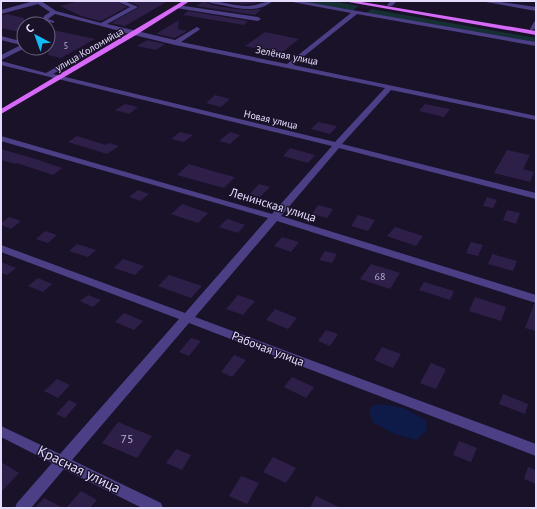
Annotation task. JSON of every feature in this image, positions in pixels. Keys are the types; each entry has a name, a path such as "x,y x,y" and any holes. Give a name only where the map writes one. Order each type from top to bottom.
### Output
{"main road":[{"path":"346,1 535,29"},
{"path":"363,1 392,3 535,29"},
{"name":"улица Коломийца","path":"1,112 134,34 180,3"}],"street":[{"path":"101,25 135,7 120,1"},
{"path":"210,1 249,9 261,7 270,1"},
{"path":"290,1 536,44"},
{"path":"483,1 536,9"},
{"path":"1,12 38,2"},
{"name":"Зелёная улица","path":"38,2 54,12 125,32 290,65 536,118"},
{"path":"180,3 258,19"},
{"path":"46,16 54,12"},
{"path":"290,65 355,12"},
{"path":"175,43 197,29"},
{"path":"47,75 125,32"},
{"path":"1,38 16,43"},
{"path":"1,58 16,50"},
{"name":"Новая улица","path":"1,62 47,75 337,145 536,196"},
{"path":"22,508 274,217 390,87"},
{"name":"Ленинская улица","path":"1,138 274,217 536,299"},
{"name":"Рабочая улица","path":"1,248 536,450"},
{"name":"Красная улица","path":"1,431 156,508"}],"green space":[{"path":"290,1 332,1 359,6 353,10"},
{"path":"371,9 536,38 536,42 366,13"}],"water":[{"path":"383,404 404,408 426,420 427,430 416,440 395,434 372,422 369,409 374,405"}],"building":[{"path":"79,1 115,1 127,7 101,21 81,16 60,6"},
{"path":"128,1 168,1 125,26 111,23 139,7"},
{"path":"204,1 212,5 235,9 261,9 255,15 196,6"},
{"path":"222,1 247,1 258,3 243,4"},
{"path":"188,11 248,21 244,25 183,15"},
{"path":"7,14 16,16 16,31 1,28 1,16"},
{"path":"179,20 178,29 187,31 175,38 156,34"},
{"path":"56,31 95,39 61,58 52,56 56,56"},
{"path":"265,32 299,39 280,54 245,46"},
{"path":"147,40 165,44 156,50 137,46"},
{"path":"215,95 230,99 221,107 206,103"},
{"path":"125,104 138,107 129,114 115,110"},
{"path":"425,104 450,109 444,117 419,111"},
{"path":"318,122 337,126 330,134 311,129"},
{"path":"180,132 193,135 184,142 171,139"},
{"path":"230,132 240,135 230,144 219,141"},
{"path":"77,136 106,145 109,143 119,146 107,154 68,142"},
{"path":"290,148 315,155 308,163 283,156"},
{"path":"1,149 62,168 53,175 17,163 15,164 1,160"},
{"path":"507,150 530,155 523,169 534,172 530,182 494,173"},
{"path":"189,164 235,177 224,188 177,175"},
{"path":"259,184 270,187 260,197 250,194"},
{"path":"138,190 149,194 140,201 129,197"},
{"path":"487,197 497,200 493,208 483,206"},
{"path":"182,204 208,213 198,223 171,214"},
{"path":"318,205 333,209 327,218 312,214"},
{"path":"507,210 520,213 516,224 503,220"},
{"path":"358,215 375,220 368,231 351,226"},
{"path":"9,217 21,221 11,229 1,225 1,223"},
{"path":"227,219 245,225 238,233 219,227"},
{"path":"395,227 423,236 416,246 387,236"},
{"path":"45,231 57,235 48,243 36,239"},
{"path":"282,237 299,242 291,252 274,246"},
{"path":"471,242 483,245 478,256 466,253"},
{"path":"77,244 96,250 88,257 69,251"},
{"path":"325,251 337,254 332,263 319,260"},
{"path":"492,254 517,261 513,271 488,264"},
{"path":"123,259 144,266 135,275 114,268"},
{"path":"1,262 16,268 7,275 1,273"},
{"path":"371,264 400,273 390,289 360,279"},
{"path":"169,275 202,286 191,298 158,286"},
{"path":"38,278 52,284 43,292 28,286"},
{"path":"424,282 454,291 450,300 419,290"},
{"path":"88,295 101,300 93,307 80,301"},
{"path":"238,295 255,301 243,315 226,309"},
{"path":"475,297 506,307 501,321 469,311"},
{"path":"534,304 536,304 536,331 525,328"},
{"path":"275,309 297,318 288,329 266,320"},
{"path":"124,313 143,321 134,330 115,322"},
{"path":"326,330 338,334 330,346 318,341"},
{"path":"191,338 201,341 189,356 179,352"},
{"path":"382,347 401,354 393,368 374,360"},
{"path":"234,355 246,360 232,377 221,372"},
{"path":"431,363 446,369 436,389 420,383"},
{"path":"292,377 314,387 306,398 284,387"},
{"path":"57,379 70,385 58,398 44,391"},
{"path":"503,394 528,404 525,414 499,404"},
{"path":"69,400 77,404 65,418 56,414"},
{"path":"118,422 152,436 137,458 102,443"},
{"path":"459,441 477,448 471,462 453,455"},
{"path":"176,449 191,455 182,470 166,463"},
{"path":"273,457 296,468 286,483 263,472"},
{"path":"1,462 19,473 1,492"},
{"path":"528,467 536,470 536,484 524,479"},
{"path":"241,476 259,483 247,504 229,496"},
{"path":"81,491 97,500 90,508 66,508"},
{"path":"316,496 341,508 310,508"},
{"path":"44,498 63,508 35,508"}]}
